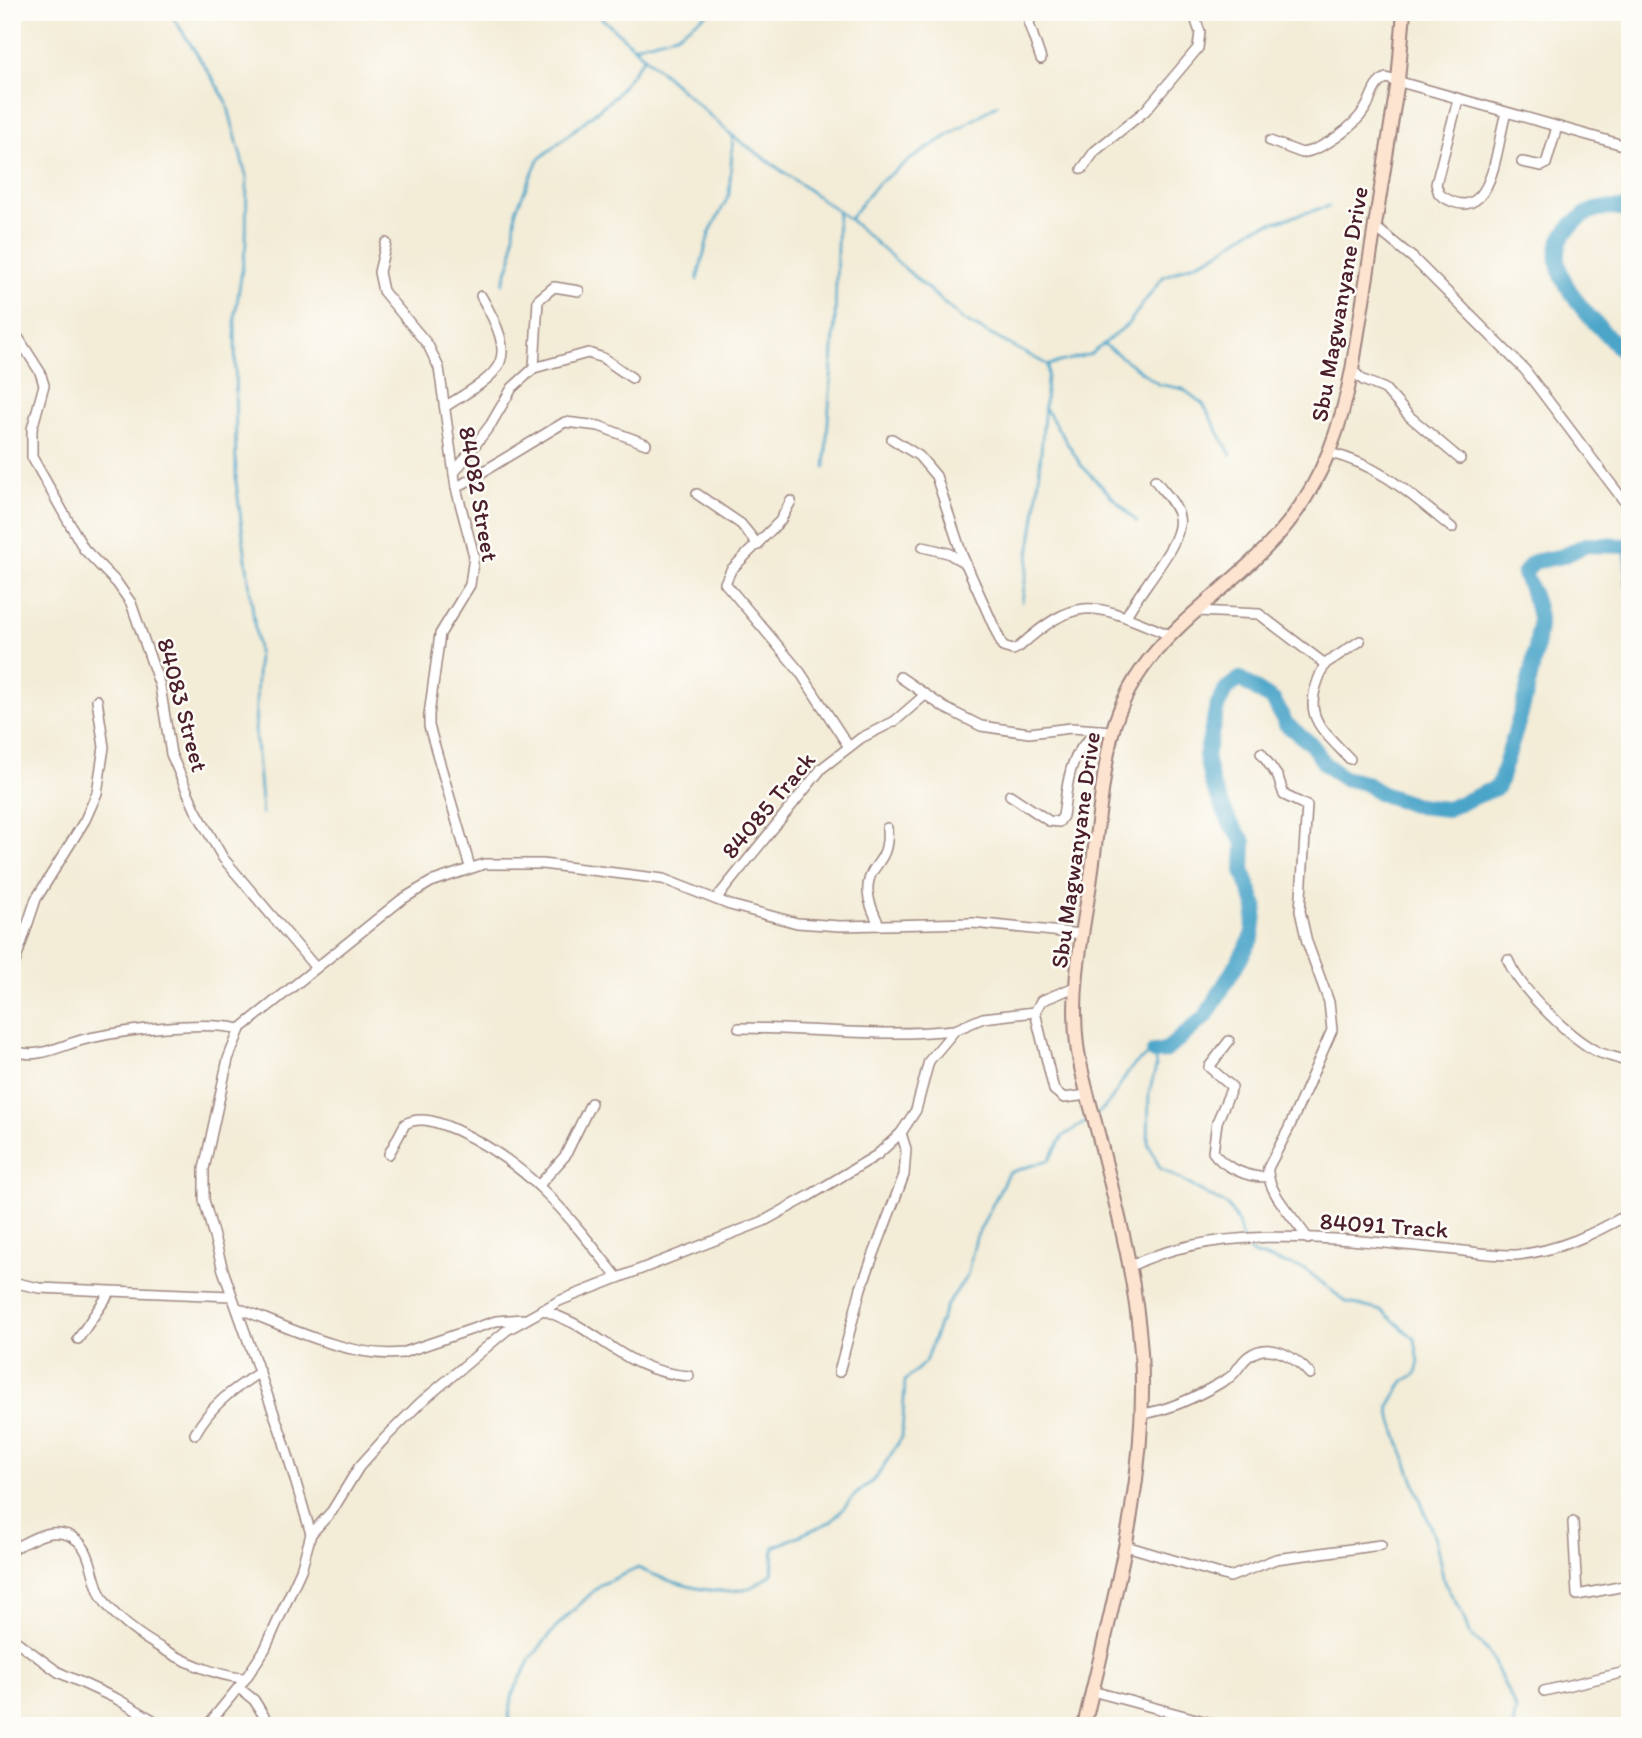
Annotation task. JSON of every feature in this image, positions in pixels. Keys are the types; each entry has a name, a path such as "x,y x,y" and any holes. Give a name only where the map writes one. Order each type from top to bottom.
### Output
{"main road":[{"name":"Sbu Magwanyane Drive","path":"1084,1726 1126,1546 1138,1475 1142,1414 1141,1351 1131,1266 1088,1098 1076,1034 1077,986 1106,731 1153,652 1259,554 1287,524 1312,489 1330,453 1345,408 1352,370 1398,81 1404,12"}],"street":[{"path":"1032,12 1029,24 1041,59"},
{"path":"1082,169 1098,148 1145,111 1198,48 1200,32 1193,12"},
{"path":"1270,141 1296,152 1310,151 1358,117 1379,82 1386,78 1630,147"},
{"path":"1458,100 1436,184 1439,194 1458,202 1475,201 1484,193 1494,168 1506,113"},
{"path":"1522,162 1542,166 1546,164 1557,127"},
{"path":"1375,227 1413,258 1525,370 1624,501"},
{"name":"84082 Street","path":"386,243 379,272 383,291 432,351 439,368 456,488 472,544 475,567 470,585 440,634 429,726 470,867"},
{"path":"534,368 538,300 554,287 579,291"},
{"path":"446,406 488,380 502,356 502,336 481,296"},
{"name":"84083 Street","path":"12,328 40,372 44,385 32,429 32,457 84,549 117,583 131,603 163,693 171,754 195,809 223,858 316,968"},
{"path":"454,473 482,438 512,388 534,368 576,354 592,354 632,378"},
{"path":"1352,370 1363,380 1385,389 1409,416 1460,458"},
{"path":"456,488 565,422 599,426 646,444"},
{"path":"892,439 919,456 936,476 966,564 999,641 1008,650 1019,648 1053,618 1073,610 1104,610 1170,635"},
{"path":"1330,453 1384,473 1452,528"},
{"path":"1126,617 1180,527 1176,509 1155,480"},
{"path":"696,494 741,524 758,545"},
{"path":"791,501 780,521 731,570 726,579 727,588 800,672 849,747"},
{"path":"923,547 948,553 966,564"},
{"path":"1196,611 1259,614 1325,664"},
{"path":"1350,760 1313,716 1313,692 1325,664 1360,641"},
{"path":"900,677 925,695 981,726 1029,733 1071,728 1106,731"},
{"name":"84085 Track","path":"716,899 806,784 833,757 895,721 925,695"},
{"path":"12,971 36,899 85,820 97,793 104,747 97,700"},
{"path":"1010,795 1045,819 1059,822 1063,816 1073,758 1082,745 1106,731"},
{"path":"1261,753 1278,777 1284,794 1307,806 1300,911 1332,1016 1329,1041 1289,1130 1271,1160 1268,1176 1308,1239"},
{"path":"879,925 868,887 872,874 886,855 887,828"},
{"path":"311,1534 207,1217 203,1185 228,1059 240,1029 401,900 431,882 470,867 523,863 663,879 716,899 797,923 973,923 1083,934"},
{"path":"1508,960 1542,1005 1570,1031 1594,1050 1630,1063"},
{"path":"739,1028 812,1028 913,1035 955,1030 983,1018 1035,1012 1045,999 1077,986"},
{"path":"1035,1012 1054,1090 1064,1098 1088,1098"},
{"path":"12,1051 40,1055 87,1038 188,1026 240,1029"},
{"path":"207,1726 239,1688 275,1629 301,1570 311,1534 332,1511 359,1467 436,1389 523,1319 617,1278 776,1215 877,1155 901,1133 916,1110 929,1061 955,1030"},
{"path":"1229,1041 1209,1067 1232,1087 1217,1122 1213,1152 1218,1159 1257,1178 1268,1176"},
{"path":"540,1184 565,1156 591,1103"},
{"path":"389,1154 405,1124 423,1119 447,1126 492,1147 540,1184 617,1278"},
{"path":"839,1372 860,1289 904,1175 906,1149 901,1133"},
{"name":"84091 Track","path":"1131,1266 1177,1247 1243,1240 1308,1239 1518,1254 1577,1241 1630,1213"},
{"path":"12,1282 39,1288 232,1296"},
{"path":"78,1339 110,1292"},
{"path":"237,1308 310,1336 371,1354 386,1355 402,1353 496,1321 523,1319"},
{"path":"542,1309 577,1325 639,1366 663,1374 690,1376"},
{"path":"1142,1414 1167,1409 1227,1379 1246,1358 1258,1351 1283,1352 1298,1360 1310,1374"},
{"path":"195,1434 205,1416 223,1396 260,1372"},
{"path":"1573,1522 1577,1595 1630,1585"},
{"path":"12,1549 52,1532 77,1539 87,1554 103,1600 121,1619 194,1667 227,1677 246,1678"},
{"path":"1126,1546 1230,1577 1276,1559 1381,1545"},
{"path":"12,1638 58,1672 117,1699 163,1726"},
{"path":"1544,1691 1630,1671"},
{"path":"239,1688 254,1700 270,1726"},
{"path":"1092,1691 1222,1726"}],"waterway":[{"path":"170,12 226,100 247,179 246,244 235,316 236,482 258,651 255,731 262,814"},
{"path":"595,12 733,136 849,219 963,320 1048,365 1091,354 1128,324 1163,277 1211,257 1254,228 1329,206"},
{"path":"634,46 676,35 710,12"},
{"path":"503,283 512,258 516,210 538,160 615,96 645,56"},
{"path":"850,218 876,185 911,159 998,104"},
{"path":"697,280 709,234 729,195 733,136"},
{"path":"1630,209 1605,208 1585,215 1571,226 1560,243 1558,260 1563,279 1574,297 1630,359"},
{"path":"825,467 835,319 838,211"},
{"path":"1105,345 1158,384 1183,389 1203,404 1231,455"},
{"path":"1022,602 1037,502 1048,366"},
{"path":"1045,408 1081,465 1137,522"},
{"path":"1154,1052 1165,1051 1206,1016 1252,938 1256,907 1243,871 1244,842 1229,821 1212,784 1206,756 1217,707 1226,689 1240,679 1274,701 1286,724 1311,744 1325,764 1343,778 1365,783 1382,794 1418,806 1447,809 1498,787 1528,686 1539,625 1537,606 1524,574 1533,562 1563,556 1586,545 1630,546"},
{"path":"1625,546 1626,584 1630,592"},
{"path":"1097,1114 1112,1098 1127,1073 1142,1058 1154,1052 1156,1067 1149,1093 1148,1143 1160,1168 1228,1206 1238,1222 1244,1246 1253,1254 1305,1269 1346,1302 1382,1311 1415,1339 1419,1362 1416,1374 1404,1381 1389,1406 1392,1422 1436,1542 1444,1582 1463,1615 1469,1633 1489,1652 1516,1709 1513,1726"},
{"path":"507,1726 513,1693 531,1658 557,1626 600,1585 638,1568 678,1583 707,1590 735,1591 752,1587 772,1574 774,1547 832,1521 855,1495 876,1478 902,1437 905,1381 925,1362 946,1306 967,1276 976,1238 1008,1173 1049,1160 1063,1136 1089,1120"}]}
